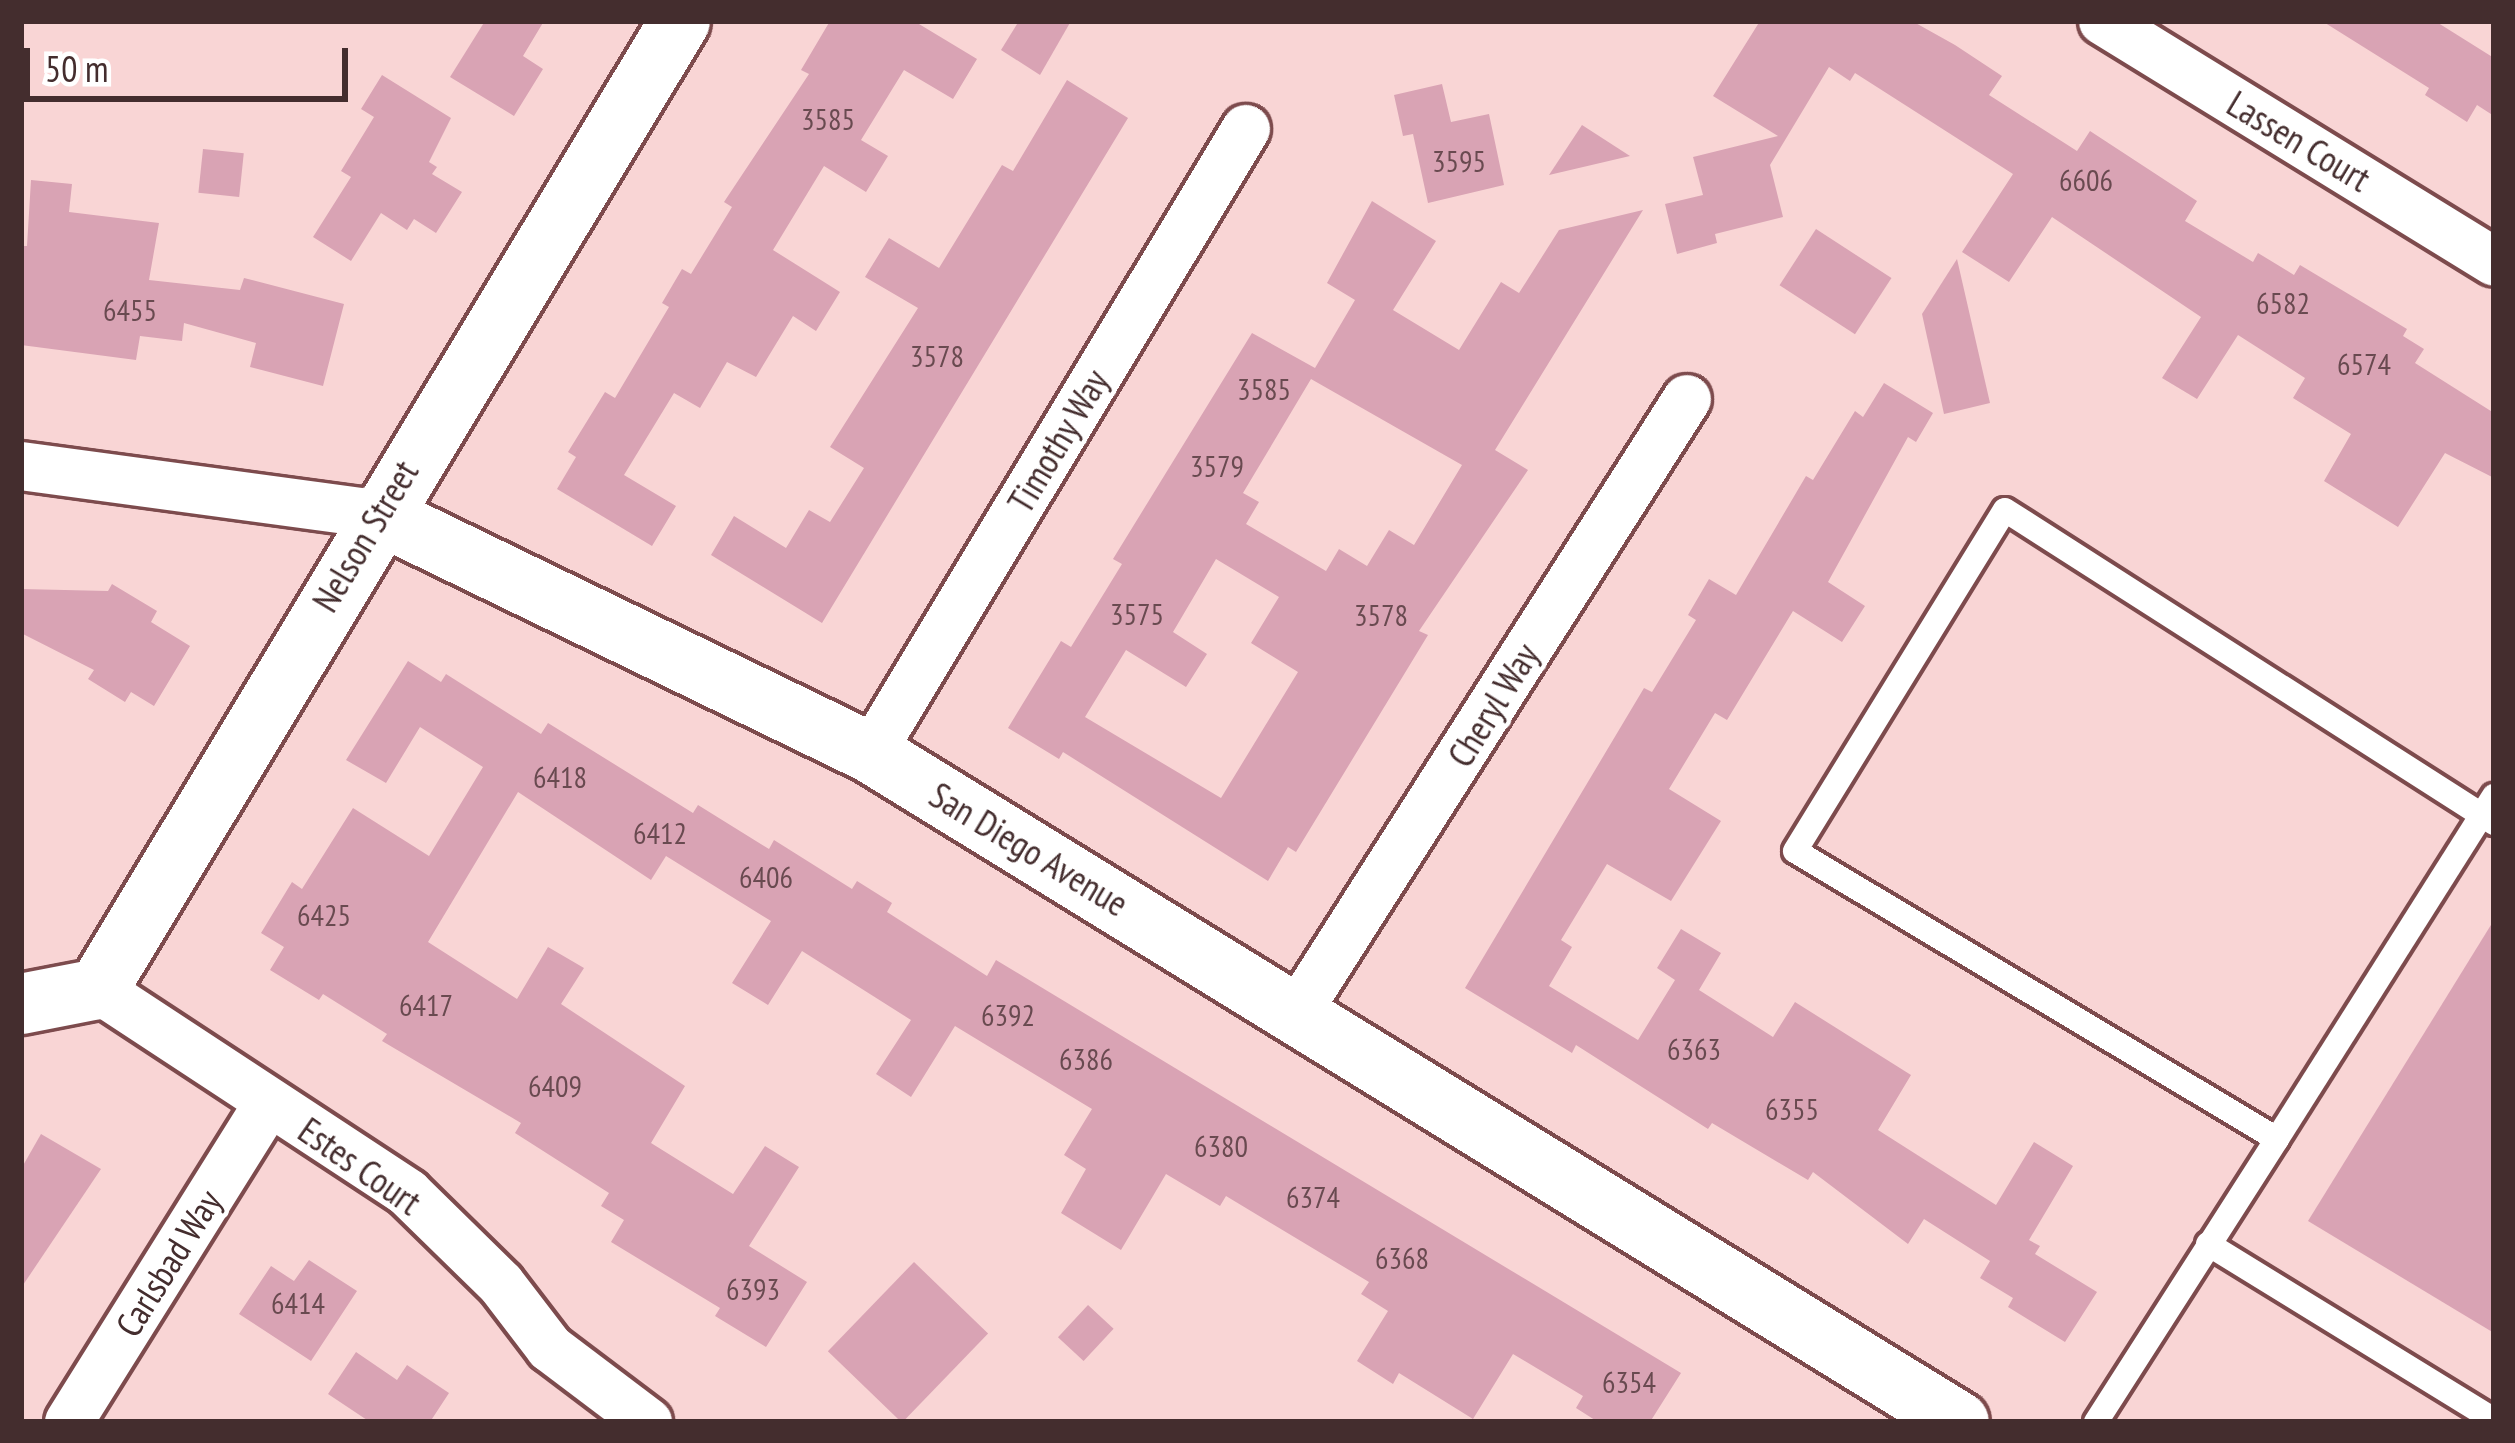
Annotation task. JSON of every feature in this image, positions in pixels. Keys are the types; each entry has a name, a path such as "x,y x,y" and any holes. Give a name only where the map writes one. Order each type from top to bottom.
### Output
{"street":[{"name":"Nelson Street","path":"98,989 378,514 680,21"},
{"name":"Lassen Court","path":"2103,21 2494,262"},
{"name":"Timothy Way","path":"871,753 1246,129"},
{"name":"Cheryl Way","path":"1298,1011 1687,399"},
{"name":"San Diego Avenue","path":"21,466 378,514 871,753 1298,1011 1959,1422"},
{"path":"21,1004 98,989"},
{"name":"Estes Court","path":"98,989 408,1193 501,1285 550,1348 648,1422"},
{"name":"Carlsbad Way","path":"69,1422 268,1103"}],"lane":[{"path":"2096,1422 2490,811 2005,510 1796,851 2277,1139"},
{"path":"2208,1244 2494,1420"}],"building":[{"path":"485,21 544,21 523,56 543,69 514,116 450,77"},
{"path":"830,21 914,21 977,59 953,99 904,70 861,140 888,156 866,192 824,166 773,250 840,292 816,331 793,316 756,377 727,362 700,408 674,393 624,475 676,506 652,546 557,489 576,457 568,452 605,392 615,398 669,307 662,303 682,269 691,274 732,207 724,202 809,74 801,70"},
{"path":"1019,21 1071,21 1040,75 1001,50"},
{"path":"1760,21 1912,21 1955,45 2002,76 1989,95 2077,151 2090,131 2197,201 2185,221 2253,262 2258,253 2294,275 2300,265 2407,329 2403,336 2424,349 2415,363 2494,413 2494,478 2445,453 2398,527 2324,481 2351,434 2293,398 2305,378 2238,335 2197,399 2162,378 2201,317 2052,217 2009,282 1962,252 2013,174 1855,73 1850,81 1829,67 1770,165 1783,217 1715,234 1717,243 1677,254 1665,204 1703,195 1693,157 1778,136 1713,96"},
{"path":"2322,21 2435,21 2494,58 2494,116 2477,105 2467,122 2425,95 2429,88"},
{"path":"382,75 451,118 429,162 437,167 432,174 462,192 436,233 414,219 407,230 381,213 351,261 313,237 351,177 341,171 374,117 361,109"},
{"path":"1067,80 1128,118 822,623 711,555 734,516 786,548 809,510 830,522 864,468 830,447 918,308 865,277 889,238 939,268 1002,165 1013,171"},
{"path":"1442,84 1451,122 1489,114 1504,185 1428,203 1413,134 1403,136 1394,95"},
{"path":"1582,125 1630,156 1549,175"},
{"path":"203,149 244,153 239,197 198,193"},
{"path":"31,180 72,184 69,212 159,223 149,280 240,290 244,278 344,304 323,386 250,367 256,343 184,323 182,341 140,336 136,360 21,345 21,246 27,246"},
{"path":"1372,201 1436,241 1393,310 1459,350 1501,282 1519,293 1559,230 1643,210 1495,450 1528,470 1419,631 1428,635 1296,852 1288,847 1268,881 1063,752 1059,759 1008,728 1061,641 1071,647 1122,564 1113,559 1252,333 1315,368 1355,300 1327,283","holes":["1311,379 1462,465 1414,545 1389,530 1367,566 1339,549 1326,571 1246,524 1259,502 1243,493","1216,559 1279,597 1251,643 1298,672 1221,798 1085,717 1126,650 1186,687 1207,654 1173,632"]},
{"path":"1816,229 1891,278 1855,334 1780,285"},
{"path":"1957,259 1990,403 1944,414 1922,314"},
{"path":"1884,383 1933,413 1916,442 1908,437 1828,582 1865,606 1842,642 1793,611 1727,720 1715,713 1669,789 1721,821 1671,901 1607,864 1561,940 1572,947 1549,986 1638,1040 1675,980 1657,968 1681,929 1721,953 1699,990 1773,1037 1795,1002 1911,1075 1878,1130 1996,1205 2034,1142 2073,1166 2029,1240 2040,1246 2035,1254 2097,1292 2065,1342 2008,1307 2013,1298 1980,1278 1990,1261 1924,1219 1908,1244 1813,1172 1808,1180 1712,1123 1708,1129 1576,1045 1572,1053 1465,988 1644,688 1652,692 1696,620 1688,615 1709,579 1736,595 1806,476 1813,480 1855,411 1863,417"},
{"path":"112,584 157,611 151,622 190,646 154,706 131,692 125,702 88,679 94,670 21,633 21,589 108,591"},
{"path":"408,661 441,682 446,674 541,734 548,723 693,813 698,805 769,849 774,840 852,889 857,881 892,903 887,912 987,976 996,960 1681,1373 1650,1422 1598,1422 1576,1408 1583,1396 1513,1354 1473,1419 1399,1373 1393,1384 1357,1361 1388,1311 1361,1294 1369,1282 1226,1196 1220,1206 1166,1174 1121,1250 1061,1213 1086,1169 1064,1155 1092,1109 955,1026 911,1097 876,1074 911,1020 802,951 768,1005 732,983 771,921 666,856 651,880 518,792 428,942 517,999 548,947 584,968 561,1004 685,1086 651,1143 733,1194 765,1146 799,1167 749,1246 807,1282 766,1347 715,1316 720,1308 611,1242 624,1220 601,1206 609,1193 515,1133 521,1123 382,1041 387,1034 323,994 319,1000 270,970 284,947 261,933 292,882 302,889 353,808 429,856 483,767 420,727 386,783 346,760"},
{"path":"2494,920 2494,1333 2308,1221"},
{"path":"41,1134 101,1169 21,1288 21,1169"},
{"path":"309,1260 357,1291 311,1361 239,1314 271,1266 294,1281"},
{"path":"914,1262 988,1334 903,1422 828,1351"},
{"path":"1088,1305 1114,1329 1084,1361 1058,1337"},
{"path":"356,1352 397,1380 407,1365 449,1393 430,1422 370,1422 328,1394"}]}
